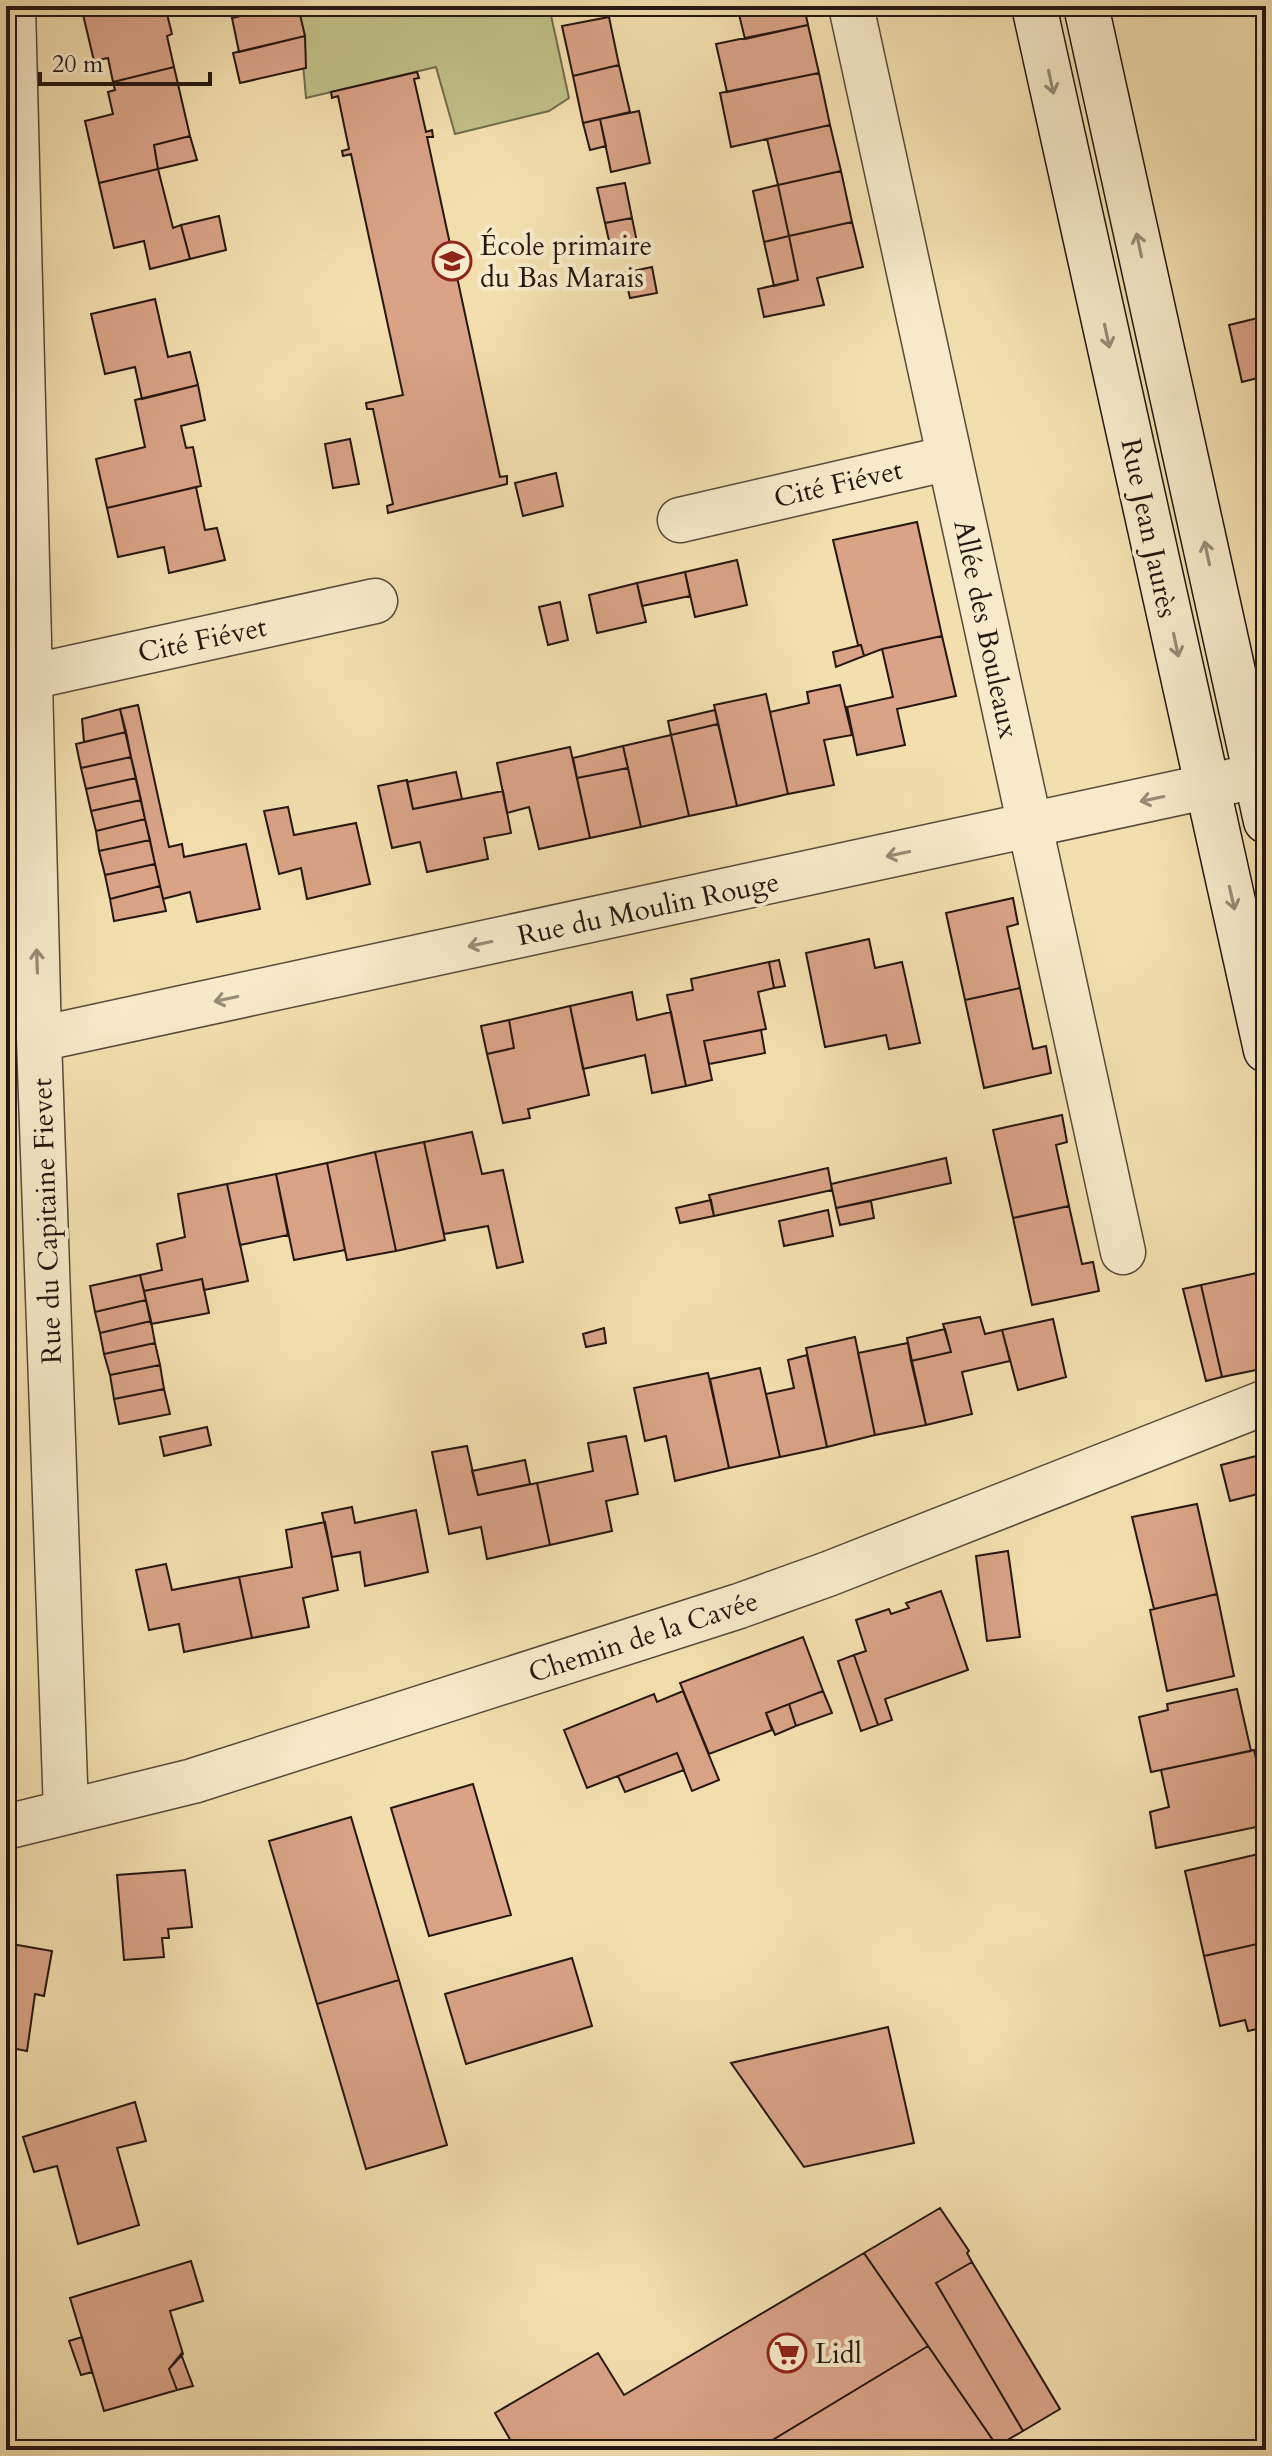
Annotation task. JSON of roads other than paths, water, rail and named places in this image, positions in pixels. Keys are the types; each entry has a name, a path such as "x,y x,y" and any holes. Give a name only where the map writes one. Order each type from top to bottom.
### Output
{"street":[{"name":"Rue du Capitaine Fievet","path":"13,6 39,1039 66,1812"},
{"name":"Allée des Bouleaux","path":"851,6 1123,1252"},
{"name":"Rue Jean Jaurès","path":"1034,6 1266,1050"},
{"name":"Rue Jean Jaurès","path":"1086,6 1266,821"},
{"name":"Cité Fiévet","path":"680,520 949,458"},
{"name":"Cité Fiévet","path":"30,677 375,601"},
{"name":"Rue du Moulin Rouge","path":"39,1039 1256,776"},
{"name":"Chemin de la Cavée","path":"6,1827 193,1781 739,1606 1266,1402"}],"place":[{"name":"École primaire du Bas Marais","path":"452,261"},
{"name":"Lidl","path":"787,2353"}]}
